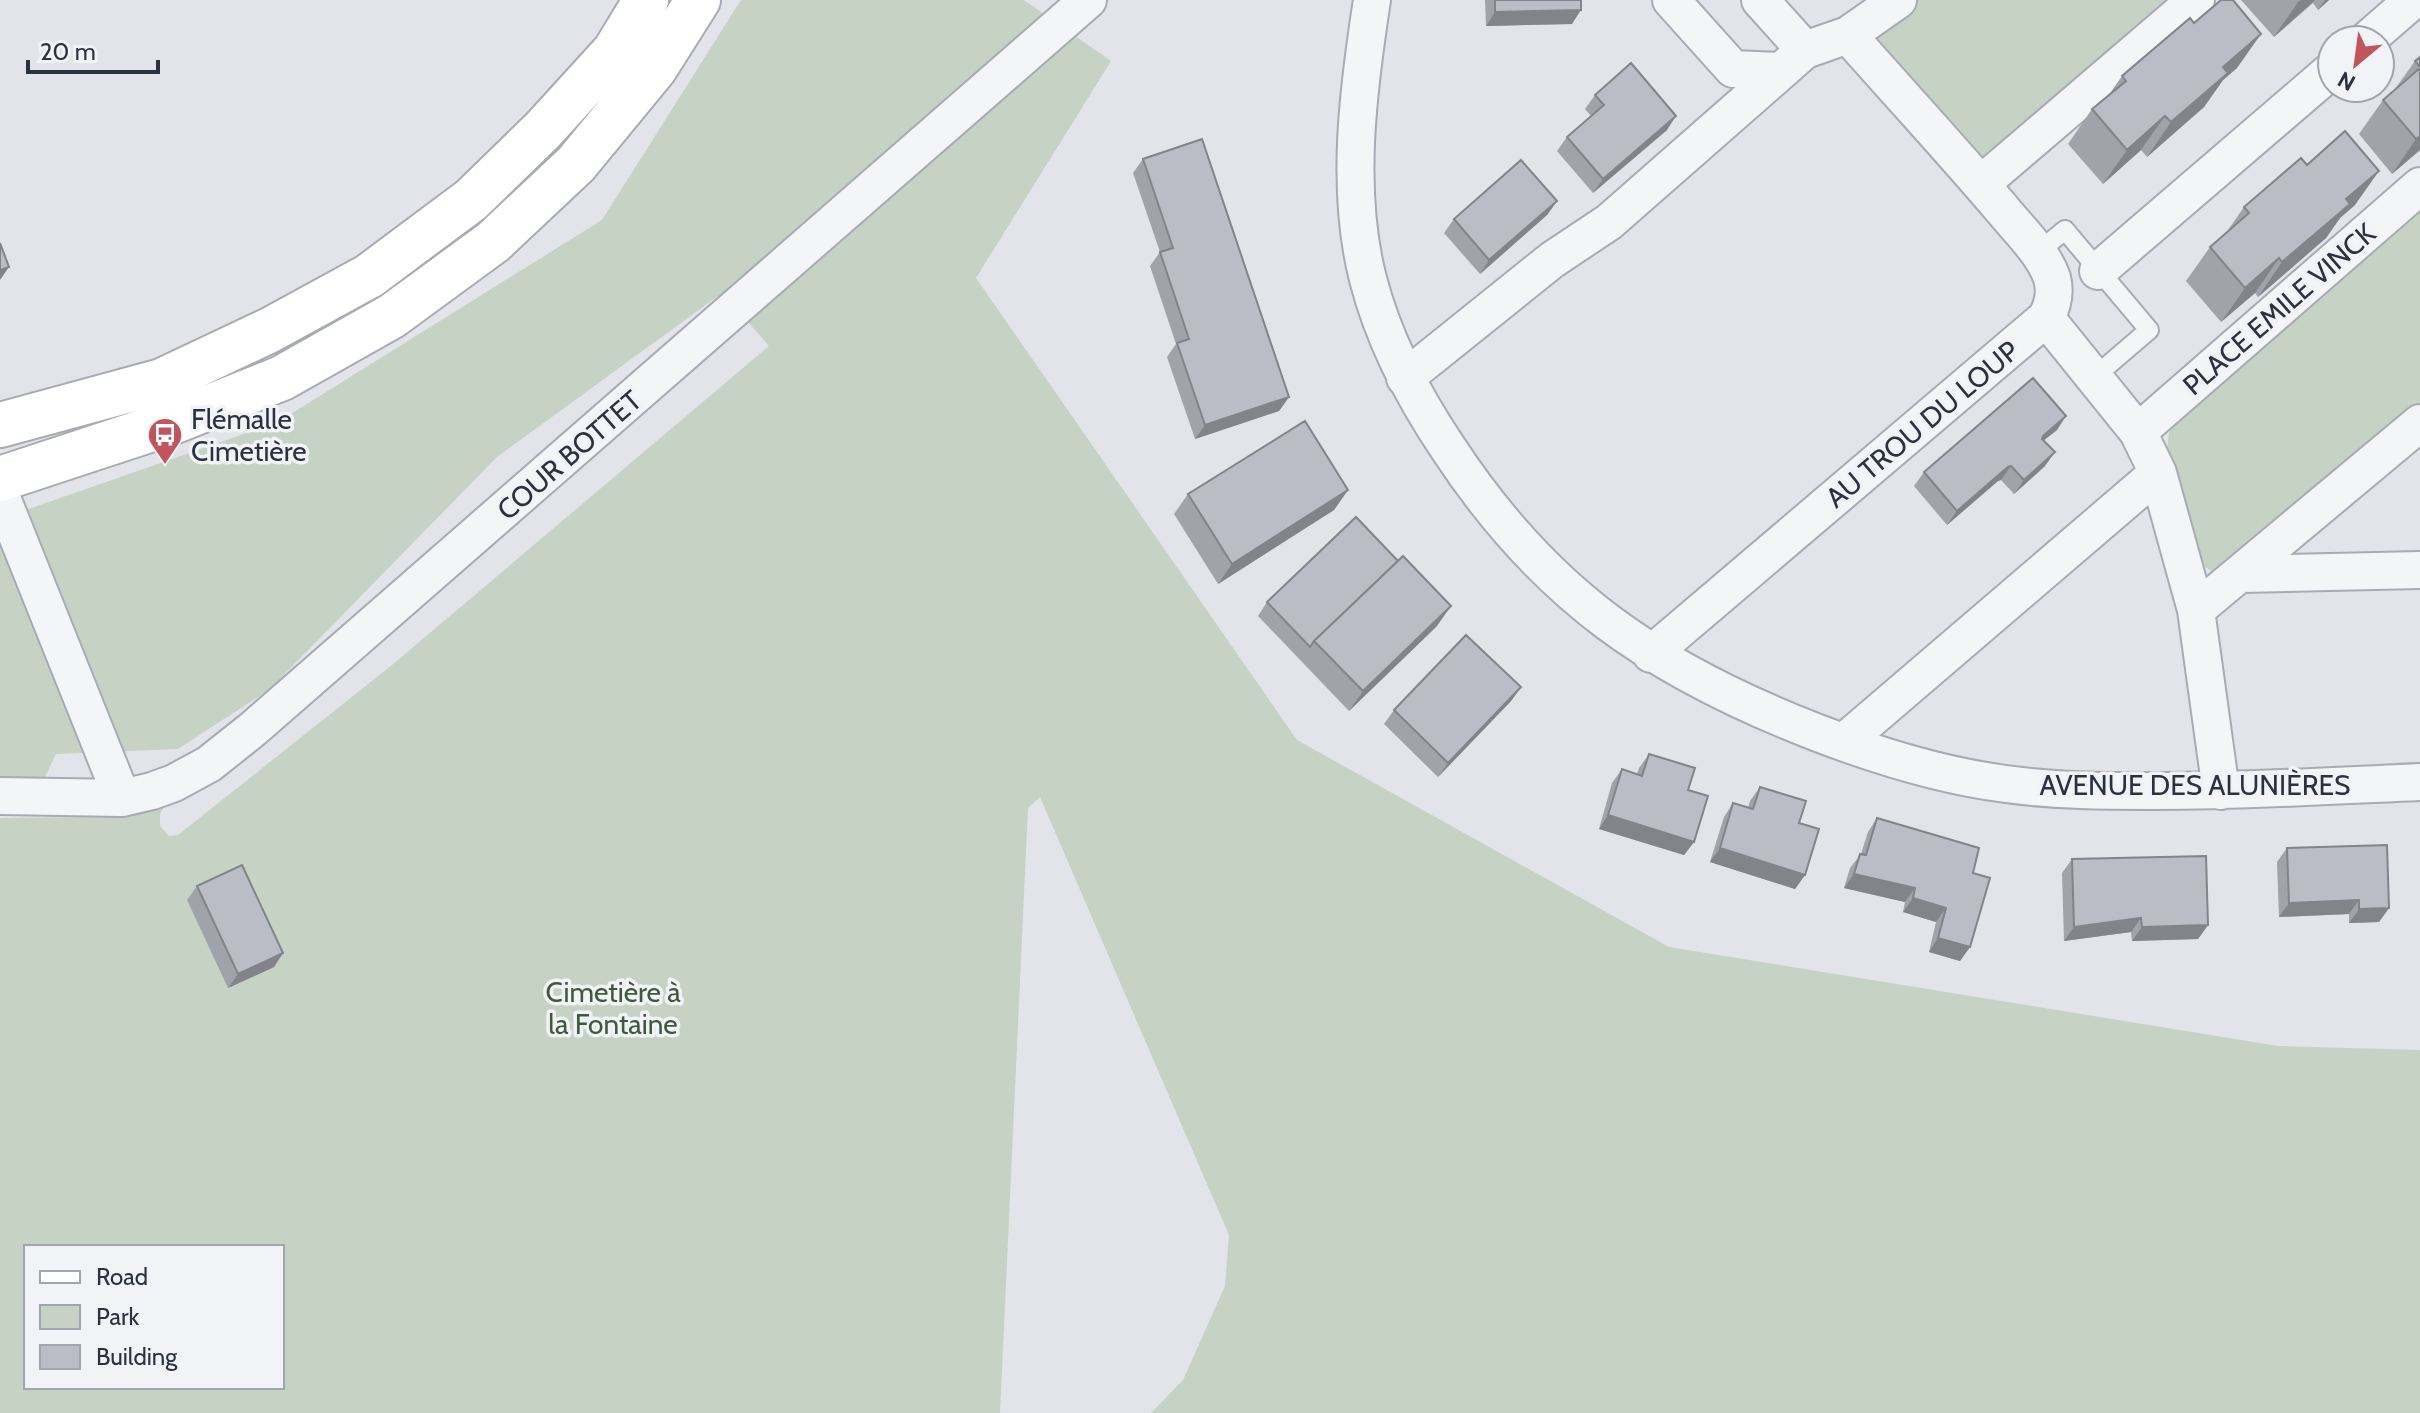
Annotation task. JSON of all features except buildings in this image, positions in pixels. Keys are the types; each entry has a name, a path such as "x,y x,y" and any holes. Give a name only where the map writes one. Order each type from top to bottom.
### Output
{"main road":[{"path":"0,425 162,381 270,330 369,276 471,200 543,130 615,51 646,0"},
{"path":"0,479 170,423 282,378 392,316 493,242 576,164 655,68 698,0"}],"street":[{"name":"COUR BOTTET","path":"0,796 122,798 174,783 231,748 1088,0"},
{"name":"AVENUE DES ALUNIÈRES","path":"1372,0 1362,57 1357,177 1359,233 1368,280 1383,327 1405,378 1469,480 1512,534 1558,582 1604,621 1651,654 1749,705 1844,742 1948,773 2002,784 2064,791 2221,791 2420,782"},
{"path":"1671,0 1733,69 1792,60 1848,35 1898,0"},
{"path":"1760,0 1792,60"},
{"path":"1981,184 2196,0"},
{"path":"2385,24 2413,0"},
{"path":"1848,35 2038,252 2051,276 2054,292 2053,307 2046,318"},
{"path":"1405,378 1552,260 1609,222 1792,60"},
{"path":"2098,271 2316,84"},
{"name":"PLACE EMILE VINCK","path":"2138,432 2420,186"},
{"name":"AU TROU DU LOUP","path":"1651,654 2046,318 2138,432 2158,473 2196,610 2221,791"},
{"path":"2196,610 2420,423"},
{"path":"1844,742 2158,473"},
{"path":"0,493 122,798"},
{"path":"2240,574 2420,570"}],"lane":[{"path":"2038,252 2065,230 2149,330 2093,378"}],"green space":[{"name":"Cimetière à la Fontaine","path":"741,0 1024,0 1111,61 976,278 1297,740 1669,947 2278,1046 2420,1050 2420,1413 1151,1413 1183,1380 1225,1286 1229,1235 1040,797 1028,808 1000,1413 0,1413 0,818 102,817 164,807 160,814 160,826 169,836 178,835 392,665 769,346 722,293 497,457 270,689 178,749 56,754 45,777 0,780 0,519 278,422 602,220"},
{"path":"1915,0 2171,0 1985,159 1968,153 1876,43 1872,34"},
{"path":"2420,201 2420,403 2228,571 2215,573 2205,567 2167,450 2169,433 2179,413"}],"place":[{"name":"Flémalle Cimetière","path":"165,466"}]}
